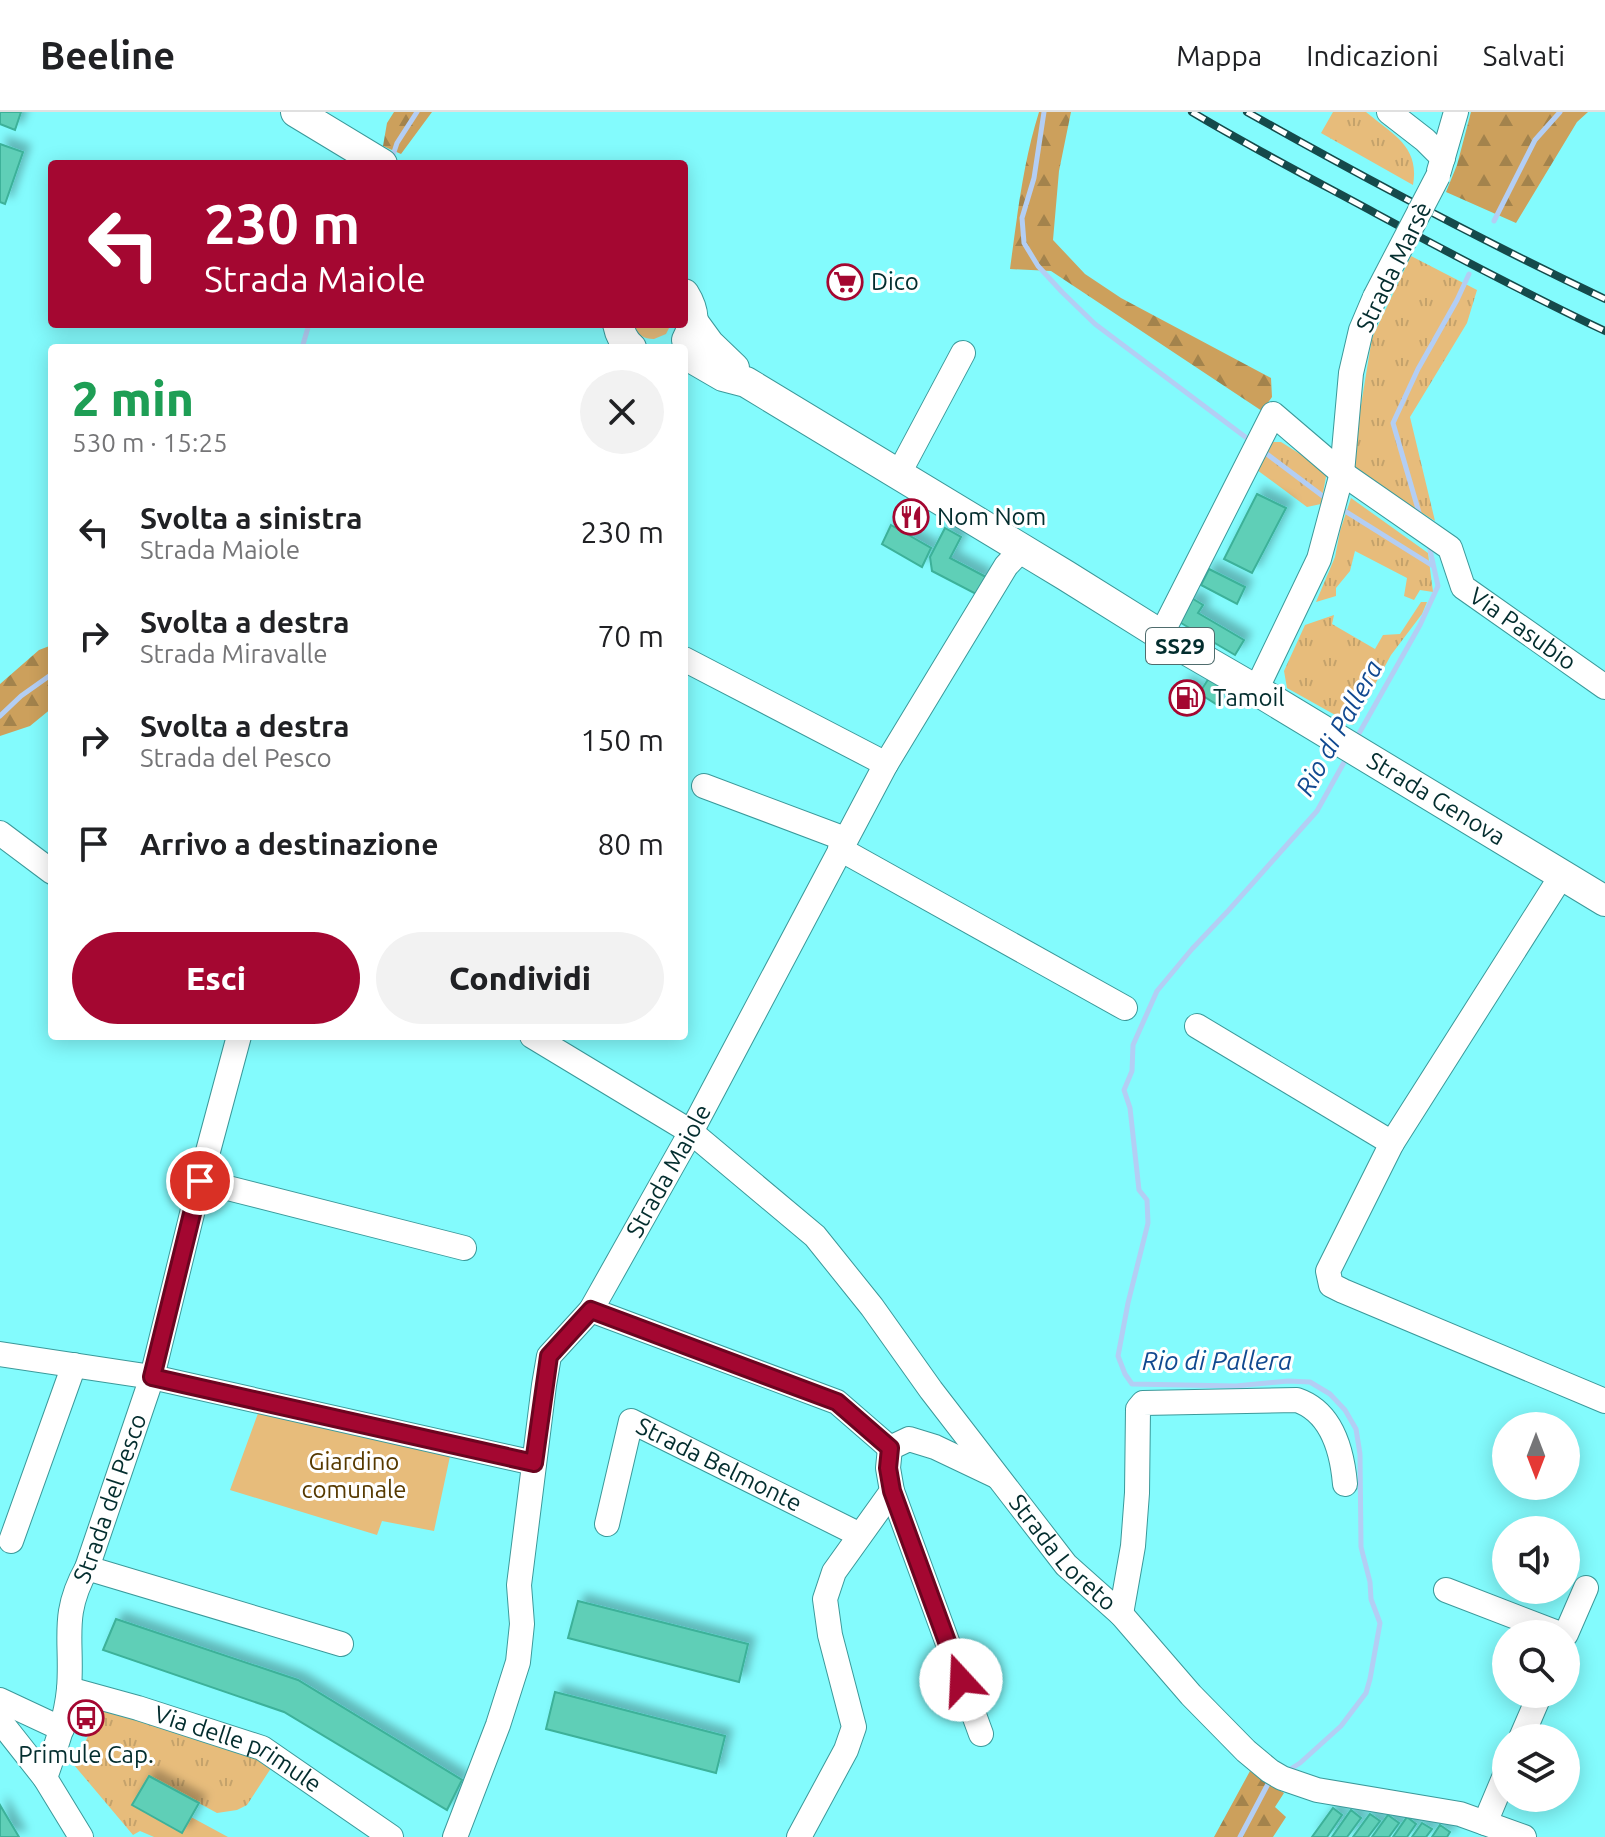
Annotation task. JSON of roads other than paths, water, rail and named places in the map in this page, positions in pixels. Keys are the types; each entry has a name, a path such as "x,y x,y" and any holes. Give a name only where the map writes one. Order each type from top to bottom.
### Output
{"main road":[{"path":"296,112 375,160"},
{"name":"Strada Genova","path":"688,324 746,382"},
{"name":"Strada Genova","path":"688,357 723,376 746,382 1605,901"}],"street":[{"path":"1389,112 1415,133 1441,167"},
{"path":"1415,133 1439,124 1449,112"},
{"name":"Strada Marsè","path":"1256,690 1319,559 1340,481 1351,373 1361,330 1441,167 1456,112"},
{"path":"898,475 963,353"},
{"path":"1161,635 1273,414 1340,481"},
{"name":"Via Pasubio","path":"1340,481 1411,521 1450,548 1463,587 1605,687"},
{"name":"Strada Maiole","path":"455,1837 498,1725 518,1662 522,1624 519,1585 549,1356 591,1310 691,1132 886,764 1006,566 1022,549"},
{"path":"688,661 886,764"},
{"path":"704,786 843,844 1125,1008"},
{"path":"0,833 48,869"},
{"path":"1562,875 1392,1143 1328,1271 1331,1285 1605,1401"},
{"path":"1197,1026 1392,1143"},
{"name":"Strada del Pesco","path":"45,1778 62,1729 69,1689 68,1621 71,1604 87,1568 152,1377 238,1040"},
{"name":"Strada Loreto","path":"539,1040 691,1132 815,1236 1066,1565 1121,1614 1191,1695 1246,1751 1276,1775 1317,1790 1460,1814 1524,1837"},
{"path":"200,1181 464,1248"},
{"path":"591,1310 837,1402 890,1448"},
{"path":"0,1354 152,1377 534,1463"},
{"path":"11,1541 74,1365"},
{"path":"1121,1614 1133,1546 1138,1409 1143,1403 1297,1400 1310,1405 1323,1416 1335,1439 1345,1484"},
{"name":"Strada Belmonte","path":"607,1524 631,1421 860,1535"},
{"path":"890,1448 909,1439 935,1447 1001,1478"},
{"path":"890,1448 888,1468 892,1491 981,1734"},
{"path":"799,1837 846,1750 854,1727 830,1635 825,1599 834,1572 892,1491"},
{"path":"87,1568 341,1644"},
{"path":"1572,1620 1586,1588"},
{"path":"1446,1590 1524,1620"},
{"name":"Via delle primule","path":"69,1689 262,1748 391,1837"},
{"path":"0,1700 62,1729"},
{"path":"0,1721 45,1778 81,1837"},
{"path":"1485,1823 1492,1806"}],"waterway":[{"path":"393,155 417,112"},
{"name":"Rio di Pallera","path":"1044,112 1034,178 1022,218 1024,243 1038,266 1095,324 1252,442"},
{"name":"Rio di Pallera","path":"1494,221 1535,140 1560,112"},
{"name":"Rio di Pallera","path":"1420,516 1393,423 1469,274"},
{"path":"303,344 308,328"},
{"name":"Rio di Pallera","path":"1263,451 1328,500"},
{"name":"Rio di Pallera","path":"1340,508 1433,566"},
{"name":"Rio di Pallera","path":"1357,737 1420,625 1438,586 1429,545"},
{"path":"0,716 48,677"},
{"name":"Rio di Pallera","path":"1289,1770 1341,1726 1366,1693 1370,1679 1380,1623 1371,1599 1361,1547 1360,1454 1356,1429 1345,1410 1330,1394 1310,1382 1236,1386 1132,1384 1125,1374 1118,1356 1148,1223 1147,1200 1139,1190 1130,1108 1124,1090 1132,1071 1133,1045 1157,991 1317,811 1347,757"},
{"name":"Rio di Pallera","path":"1240,1837 1269,1782 1273,1780"}],"railway":[{"path":"1192,112 1432,244 1605,331"},
{"path":"1247,112 1424,208 1605,299"}],"place":[{"name":"Dico","path":"845,282"},
{"name":"Nom Nom","path":"911,517"},
{"name":"Tamoil","path":"1187,698"},
{"name":"Primule Cap.","path":"86,1718"}],"park label":[{"name":"Giardino comunale","path":"354,1476"}]}
